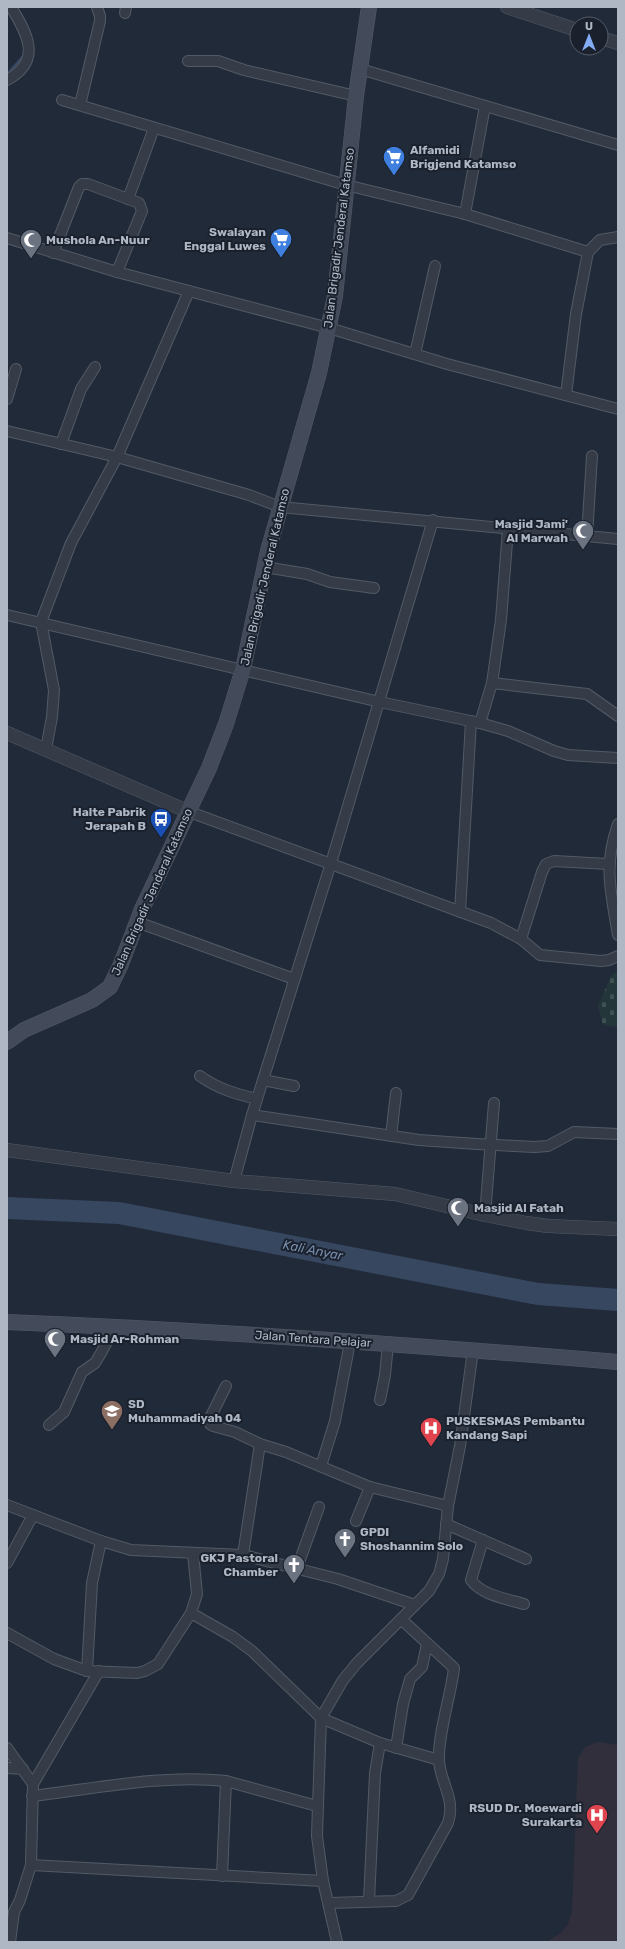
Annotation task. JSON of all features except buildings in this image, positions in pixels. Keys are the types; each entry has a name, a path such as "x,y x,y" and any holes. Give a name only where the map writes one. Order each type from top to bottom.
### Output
{"main road":[{"name":"Jalan Brigadir Jenderal Katamso","path":"7,1042 24,1030 92,1000 104,992 114,981 137,922 187,811 209,768 226,724 243,669 280,507 319,373 330,328 335,296 356,96 369,7"},
{"name":"Jalan Tentara Pelajar","path":"7,1322 111,1326 388,1344 618,1362"}],"street":[{"path":"7,80 20,72 26,62 30,47 23,28 10,7"},
{"path":"80,105 100,21 97,7"},
{"path":"507,7 569,27"},
{"path":"188,61 218,61 244,70 356,96"},
{"path":"360,69 616,144"},
{"path":"62,100 346,185 465,214 582,250 600,240 618,237"},
{"path":"465,214 485,106"},
{"path":"128,199 154,128"},
{"path":"53,253 79,187 82,184 88,184 139,203 142,211 117,272"},
{"path":"7,238 117,272 330,328 415,354 618,409"},
{"path":"566,395 582,250"},
{"path":"415,354 435,266"},
{"path":"46,749 52,717 54,690 41,622 71,543 117,457 189,291"},
{"path":"61,444 81,389 95,367"},
{"path":"7,399 16,369"},
{"path":"7,431 117,457 250,495 280,507 434,520 541,533 618,539"},
{"path":"587,536 592,456"},
{"path":"234,1181 252,1115 331,863 434,520"},
{"path":"460,912 476,722 492,683 501,620 508,529"},
{"path":"265,568 307,574 330,582 374,588"},
{"path":"7,615 380,702 476,722 508,731 554,751 568,755 618,758"},
{"path":"492,683 587,694 618,716"},
{"path":"7,733 187,811 491,923 521,939 540,955 601,960 609,960 618,956"},
{"path":"618,824 612,839 608,864 608,881 618,936"},
{"path":"521,939 542,872 546,864 554,861 608,864"},
{"path":"137,922 294,979"},
{"path":"200,1076 220,1088 257,1100"},
{"path":"263,1080 294,1086"},
{"path":"391,1136 396,1093"},
{"path":"485,1215 494,1103"},
{"path":"252,1115 419,1140 491,1144 548,1146 574,1132 618,1134"},
{"path":"7,1150 234,1181 395,1194 485,1215 548,1226 618,1229"},
{"path":"49,1425 66,1408 82,1372 95,1363 108,1340 111,1326"},
{"path":"321,1466 335,1421 350,1342"},
{"path":"380,1400 386,1375 388,1344"},
{"path":"337,1942 323,1881 317,1836 321,1718 343,1680 429,1591 439,1574 443,1558 448,1506 460,1446 474,1350"},
{"path":"226,1386 209,1420 210,1424 235,1432 260,1444 321,1466 370,1487 448,1506"},
{"path":"243,1555 260,1444"},
{"path":"356,1521 370,1487"},
{"path":"7,1506 100,1541 131,1550 243,1555 298,1568 415,1605"},
{"path":"298,1568 319,1507"},
{"path":"7,1563 33,1515"},
{"path":"446,1524 526,1559"},
{"path":"483,1540 471,1580 473,1583 493,1595 524,1604"},
{"path":"87,1671 92,1583 100,1541"},
{"path":"7,1633 54,1659 87,1671 137,1673 153,1668 158,1664 191,1613 197,1594 194,1553"},
{"path":"191,1613 234,1637 252,1651 321,1718 380,1743 439,1760"},
{"path":"329,1903 396,1901 408,1895 448,1823 451,1814 451,1802 439,1760 440,1745 454,1668 401,1619"},
{"path":"396,1748 403,1704 410,1679 422,1667 427,1644"},
{"path":"10,1942 14,1912 20,1900 31,1865 33,1784 99,1671"},
{"path":"369,1901 375,1773 380,1743"},
{"path":"7,1748 33,1784"},
{"path":"7,1768 23,1769"},
{"path":"32,1796 186,1779 226,1781 317,1806"},
{"path":"222,1876 226,1781"},
{"path":"31,1865 323,1881"}],"shaded area":[{"name":"RSUD Dr. Moewardi Surakarta","path":"597,1742 618,1745 618,1942 546,1942 561,1933 568,1924 572,1911 578,1758 585,1747"}],"green space":[{"path":"618,971 618,1027 603,1025 598,1006 611,976"}],"waterway":[{"path":"9,73 23,57"},
{"name":"Kali Anyar","path":"7,1208 119,1213 538,1294 618,1300"}],"place":[{"name":"Alfamidi Brigjend Katamso","path":"394,176"},
{"name":"Swalayan Enggal Luwes","path":"281,258"},
{"name":"Mushola An-Nuur","path":"31,260"},
{"name":"Masjid Jami' Al Marwah","path":"583,550"},
{"name":"Halte Pabrik Jerapah B","path":"161,838"},
{"name":"Masjid Al Fatah","path":"458,1228"},
{"name":"Masjid Ar-Rohman","path":"55,1358"},
{"name":"SD Muhammadiyah 04","path":"112,1430"},
{"name":"PUSKESMAS Pembantu Kandang Sapi","path":"431,1448"},
{"name":"GPDI Shoshannim Solo","path":"345,1558"},
{"name":"GKJ Pastoral Chamber","path":"294,1584"},
{"name":"RSUD Dr. Moewardi Surakarta","path":"597,1834"}]}
